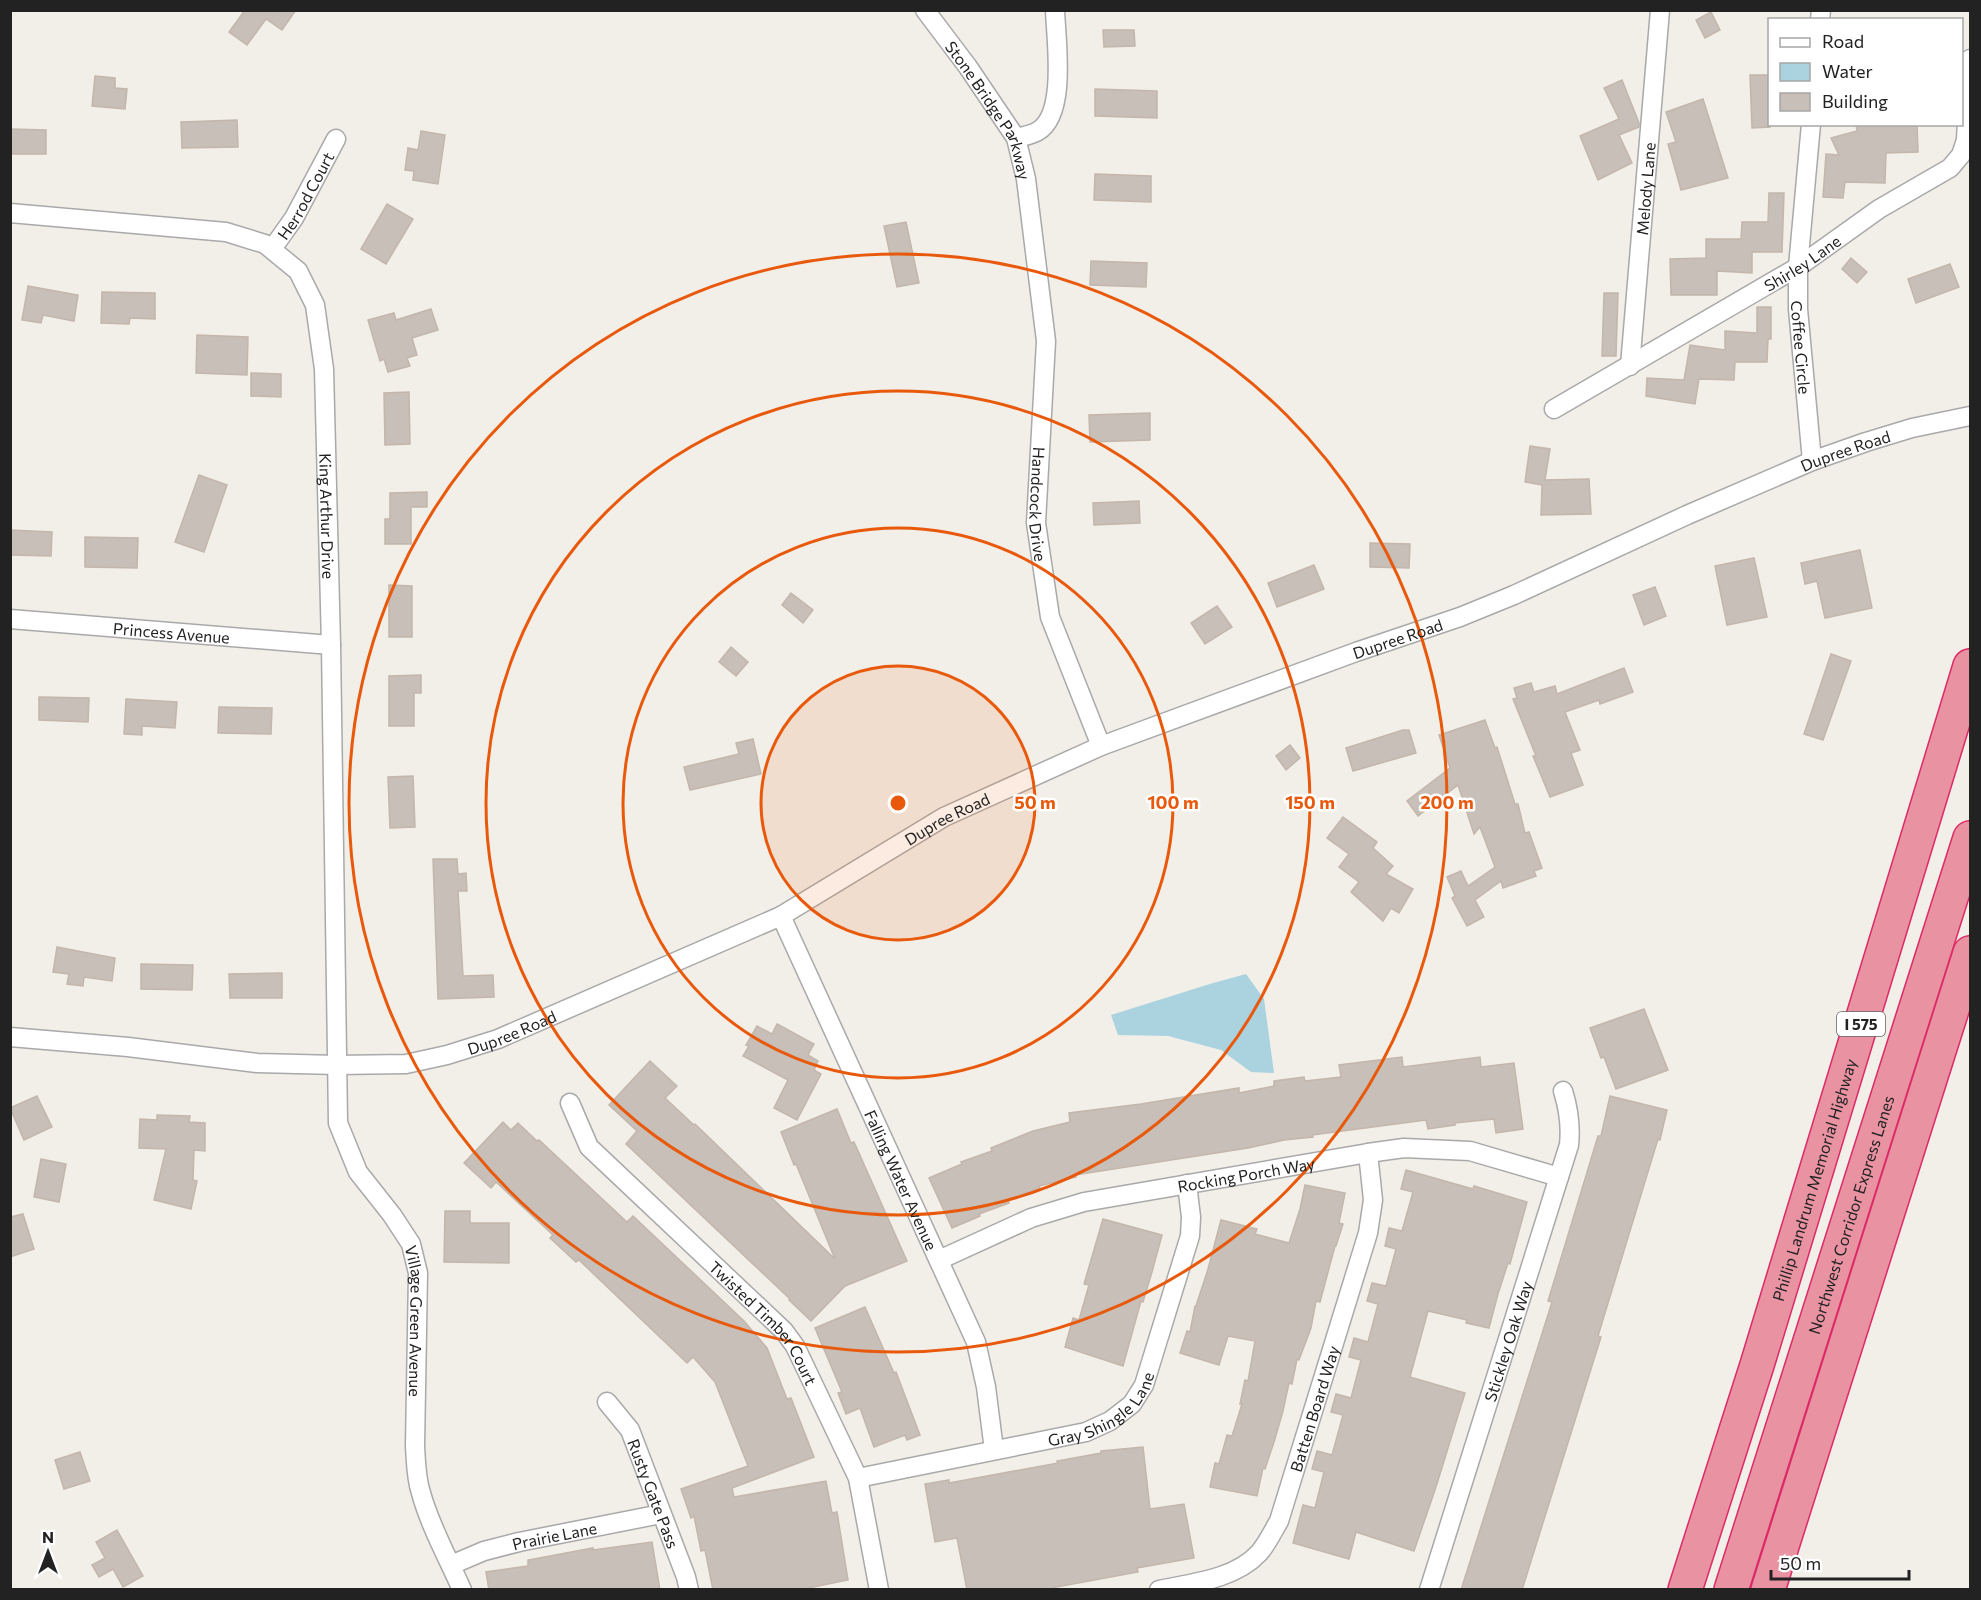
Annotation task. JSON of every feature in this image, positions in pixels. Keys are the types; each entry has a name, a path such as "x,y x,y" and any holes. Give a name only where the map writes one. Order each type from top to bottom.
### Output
{"highway":[{"name":"Phillip Landrum Memorial Highway","path":"1685,1590 1757,1365 1969,668"},
{"name":"Northwest Corridor Express Lanes","path":"1731,1590 1971,838"},
{"path":"1768,1590 1971,953"}],"street":[{"name":"Stone Bridge Parkway","path":"925,10 968,67 1016,138 1032,218"},
{"path":"1016,138 1039,131 1049,119 1059,89 1055,10"},
{"name":"Melody Lane","path":"1630,366 1660,10"},
{"name":"Shirley Lane","path":"1554,409 1798,267 1879,209 1950,168 1961,155 1966,140 1971,59"},
{"name":"Coffee Circle","path":"1811,126 1798,267 1798,309 1812,461"},
{"name":"Herrod Court","path":"272,249 294,218 336,139"},
{"name":"King Arthur Drive","path":"10,213 226,232 265,244 298,270 315,305 324,369 332,645 337,1065"},
{"name":"Handcock Drive","path":"1032,218 1046,341 1036,523 1050,617 1101,746"},
{"name":"Dupree Road","path":"10,1037 128,1047 257,1063 337,1065 406,1064 447,1055 498,1039 781,916 944,817 1101,746 1356,652 1460,617 1812,461 1912,428 1971,416"},
{"name":"Princess Avenue","path":"10,619 332,645"},
{"name":"Falling Water Avenue","path":"781,916 976,1342 986,1387 994,1450"},
{"name":"Village Green Avenue","path":"337,1065 338,1122 346,1143 358,1172 392,1215 411,1244 418,1273 416,1470 420,1492 428,1513 462,1590"},
{"name":"Stickley Oak Way","path":"1429,1590 1569,1145 1571,1128 1569,1109 1563,1091"},
{"name":"Twisted Timber Court","path":"570,1103 589,1147 784,1331 795,1346 858,1479 879,1590"},
{"name":"Rocking Porch Way","path":"939,1260 1031,1218 1084,1202 1404,1148 1470,1150 1559,1177"},
{"name":"Batten Board Way","path":"1159,1590 1197,1582 1244,1567 1261,1551 1279,1521 1368,1233 1373,1200 1368,1153"},
{"name":"Gray Shingle Lane","path":"858,1479 1086,1432 1110,1421 1132,1404 1144,1385 1190,1236 1191,1217 1187,1184"},
{"name":"Rusty Gate Pass","path":"607,1402 630,1430 660,1514 686,1576 689,1590"},
{"name":"Prairie Lane","path":"451,1565 484,1551 519,1542 660,1514"}],"water":[{"path":"1246,974 1264,999 1274,1073 1251,1072 1221,1050 1168,1036 1118,1035 1111,1015"}],"building":[{"path":"245,10 296,10 282,30 266,19 247,45 229,32"},
{"path":"1711,12 1720,30 1705,38 1696,20"},
{"path":"1103,30 1134,30 1135,46 1104,47"},
{"path":"1750,75 1768,75 1768,126 1770,127 1752,128"},
{"path":"95,76 115,78 115,88 127,89 125,109 92,106"},
{"path":"1622,80 1639,123 1639,127 1619,135 1632,163 1598,180 1580,136 1619,119 1604,88"},
{"path":"1095,89 1157,91 1157,118 1095,116"},
{"path":"1703,99 1728,178 1681,190 1668,144 1676,142 1666,112"},
{"path":"237,120 238,147 182,148 181,122"},
{"path":"1856,126 1917,126 1918,152 1886,153 1885,183 1845,182 1843,198 1823,197 1826,154 1839,155 1831,138 1857,131"},
{"path":"10,129 46,130 46,154 10,154"},
{"path":"421,131 445,135 438,184 413,180 414,171 405,170 408,148 418,150"},
{"path":"1095,174 1151,176 1151,202 1094,200"},
{"path":"1769,193 1784,193 1782,252 1752,252 1752,273 1717,271 1717,295 1671,295 1670,259 1706,258 1706,239 1741,239 1742,222 1768,222"},
{"path":"387,204 413,219 386,264 361,249"},
{"path":"906,222 919,283 897,287 884,226"},
{"path":"1851,258 1867,272 1857,283 1842,269"},
{"path":"1091,261 1147,263 1146,287 1090,285"},
{"path":"1950,264 1959,287 1916,303 1908,279"},
{"path":"28,286 78,295 74,321 43,315 41,323 22,320"},
{"path":"102,292 155,293 155,319 130,318 129,324 101,323"},
{"path":"1604,293 1618,293 1616,356 1602,356"},
{"path":"1757,307 1771,307 1771,339 1768,339 1767,362 1735,362 1734,380 1699,379 1695,404 1646,396 1647,378 1684,380 1690,345 1725,350 1725,331 1757,333"},
{"path":"431,309 438,330 412,338 417,355 407,358 410,366 388,372 384,359 380,361 368,320 394,313 396,320"},
{"path":"197,335 248,337 247,375 196,373"},
{"path":"251,373 281,374 281,397 251,396"},
{"path":"409,392 410,444 385,445 384,393"},
{"path":"1150,413 1150,440 1090,442 1089,415"},
{"path":"1530,446 1550,449 1545,480 1589,479 1591,514 1541,515 1542,485 1525,482"},
{"path":"199,475 227,485 204,552 175,542"},
{"path":"427,492 427,507 411,507 411,544 385,544 385,519 390,519 390,493"},
{"path":"1139,501 1140,523 1094,525 1093,503"},
{"path":"10,530 52,532 51,556 10,555"},
{"path":"85,537 138,538 137,568 85,567"},
{"path":"1370,543 1410,544 1409,568 1370,567"},
{"path":"1860,550 1872,608 1825,618 1817,581 1805,584 1801,563"},
{"path":"1754,558 1767,617 1727,625 1715,566"},
{"path":"1314,565 1324,589 1277,607 1268,583"},
{"path":"389,585 412,586 412,637 389,637"},
{"path":"1655,587 1666,616 1644,625 1633,595"},
{"path":"791,593 813,610 803,623 782,605"},
{"path":"1217,606 1232,627 1205,644 1191,623"},
{"path":"731,647 748,662 736,676 719,662"},
{"path":"1831,654 1851,661 1823,740 1804,734"},
{"path":"1624,668 1633,692 1600,704 1599,700 1565,712 1580,750 1571,753 1583,785 1550,797 1513,699 1517,698 1514,688 1531,683 1534,692 1555,686 1557,694"},
{"path":"421,675 421,693 414,693 414,726 389,726 389,676"},
{"path":"39,697 89,698 88,722 39,720"},
{"path":"126,699 177,702 175,728 142,726 142,735 124,734"},
{"path":"219,707 272,708 271,734 218,733"},
{"path":"1485,720 1495,748 1497,747 1515,804 1518,804 1525,833 1529,832 1542,868 1534,871 1536,876 1503,888 1501,881 1475,900 1484,917 1467,926 1452,898 1455,896 1447,877 1461,871 1468,886 1495,867 1480,827 1474,834 1458,785 1418,816 1407,801 1450,768 1439,735"},
{"path":"1409,730 1416,753 1353,771 1346,748"},
{"path":"753,739 761,774 690,790 684,767 739,754 736,743"},
{"path":"1290,745 1300,758 1286,770 1276,756"},
{"path":"413,776 415,827 390,828 388,777"},
{"path":"1343,817 1377,842 1373,848 1393,866 1386,874 1413,889 1399,913 1391,908 1383,921 1351,892 1359,882 1339,867 1349,854 1327,838"},
{"path":"433,859 457,859 458,874 466,873 467,891 458,891 463,976 493,975 494,997 438,999"},
{"path":"57,947 115,958 112,981 84,977 83,986 67,984 69,974 53,972"},
{"path":"141,964 193,965 192,990 141,989"},
{"path":"282,973 282,998 230,998 229,974"},
{"path":"1644,1009 1668,1070 1616,1089 1590,1028"},
{"path":"777,1024 814,1044 808,1055 818,1061 814,1070 821,1074 797,1120 774,1108 788,1080 743,1056 749,1046 746,1045 757,1026 772,1034"},
{"path":"1402,1057 1403,1067 1480,1057 1481,1067 1514,1063 1523,1129 1496,1133 1494,1119 1455,1123 1455,1125 1428,1129 1426,1120 1312,1135 1313,1137 1075,1175 1076,1177 1039,1186 1040,1188 1008,1200 1009,1203 979,1214 980,1216 952,1228 929,1178 962,1164 961,1162 992,1151 991,1148 1033,1131 1070,1122 1069,1113 1239,1088 1239,1093 1274,1086 1274,1081 1304,1077 1305,1081 1341,1077 1339,1065"},
{"path":"650,1061 677,1086 665,1098 835,1259 781,1132 837,1109 907,1261 845,1286 811,1321 626,1144 637,1131 609,1105"},
{"path":"37,1096 52,1127 24,1140 10,1108"},
{"path":"1610,1096 1667,1110 1660,1140 1658,1139 1598,1336 1601,1337 1522,1590 1461,1590 1552,1302 1548,1301 1598,1136 1601,1136"},
{"path":"157,1115 190,1116 189,1122 205,1123 205,1151 194,1150 193,1180 197,1181 191,1209 154,1200 166,1149 139,1148 140,1119 157,1120"},
{"path":"503,1122 511,1130 518,1123 627,1222 633,1216 744,1321 767,1348 787,1399 791,1398 814,1457 732,1488 734,1497 826,1481 832,1513 837,1512 848,1580 799,1590 713,1590 705,1550 701,1551 694,1516 691,1518 681,1489 748,1466 715,1382 693,1357 687,1363 579,1260 576,1262 550,1238 553,1235 496,1182 491,1188 464,1163"},
{"path":"41,1159 66,1164 59,1202 34,1197"},
{"path":"1406,1170 1473,1189 1474,1186 1527,1202 1489,1328 1466,1323 1467,1320 1428,1311 1410,1377 1465,1393 1414,1551 1356,1532 1349,1559 1293,1543 1303,1505 1315,1508 1324,1472 1312,1469 1317,1451 1332,1455 1343,1415 1331,1412 1336,1394 1351,1398 1361,1360 1349,1357 1354,1338 1368,1342 1378,1304 1367,1301 1372,1283 1386,1286 1396,1249 1385,1246 1389,1228 1402,1231 1413,1192 1401,1189"},
{"path":"1305,1185 1345,1193 1339,1223 1343,1224 1320,1302 1316,1301 1311,1328 1299,1360 1297,1359 1292,1384 1289,1383 1274,1442 1265,1469 1263,1468 1257,1496 1210,1487 1215,1463 1219,1464 1227,1435 1232,1436 1242,1404 1240,1404 1245,1380 1248,1381 1255,1341 1228,1336 1219,1365 1180,1353 1187,1331 1190,1332 1195,1306 1221,1220 1257,1229 1255,1234 1289,1243"},
{"path":"445,1211 470,1211 470,1223 509,1223 509,1263 444,1262"},
{"path":"23,1214 34,1249 10,1257 10,1217"},
{"path":"1103,1219 1162,1235 1123,1366 1065,1347 1073,1318 1079,1320 1089,1285 1084,1284"},
{"path":"865,1307 894,1373 896,1372 920,1435 907,1440 905,1435 874,1447 860,1408 846,1414 838,1393 842,1392 815,1328"},
{"path":"1143,1447 1150,1509 1184,1504 1194,1558 1137,1568 1138,1572 1051,1588 1051,1590 967,1590 957,1538 935,1542 925,1484 949,1480 949,1483 1058,1463 1057,1461 1101,1453 1101,1451"},
{"path":"80,1452 90,1481 64,1489 55,1460"},
{"path":"117,1530 143,1576 123,1587 113,1569 99,1577 92,1565 105,1558 96,1542"},
{"path":"652,1542 660,1590 489,1590 486,1572 528,1566 528,1560 593,1548 593,1550"}]}
